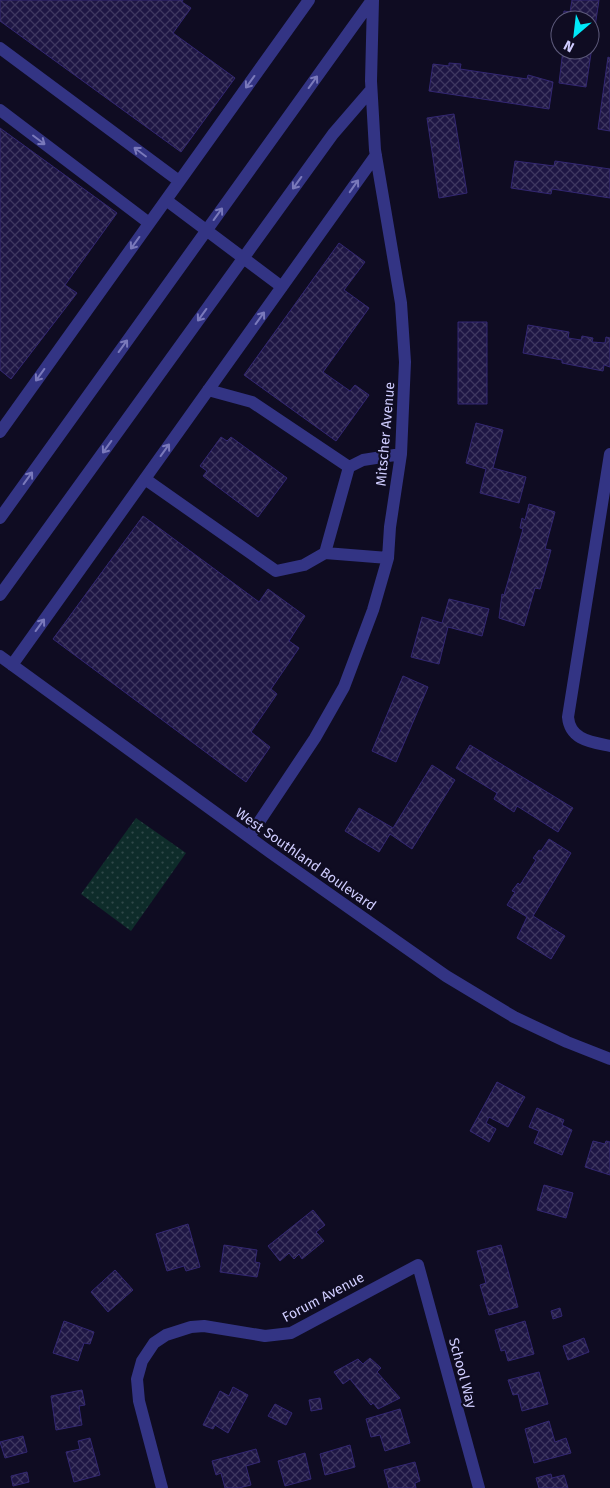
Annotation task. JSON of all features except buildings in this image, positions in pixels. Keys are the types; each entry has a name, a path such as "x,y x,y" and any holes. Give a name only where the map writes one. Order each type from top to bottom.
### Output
{"street":[{"path":"0,432 309,0"},
{"path":"0,518 372,0"},
{"name":"Mitscher Avenue","path":"249,837 315,738 344,687 374,610 388,558 401,454 405,362 401,303 376,155 371,90 372,0"},
{"path":"0,48 179,181"},
{"path":"0,595 333,134 371,90"},
{"path":"0,110 149,223"},
{"path":"12,665 376,155"},
{"path":"166,200 282,287"},
{"path":"208,390 252,402 348,467"},
{"path":"348,467 363,460 401,454"},
{"path":"610,454 568,717 569,726 578,737 610,746"},
{"path":"325,553 348,467"},
{"path":"144,479 276,570 304,566 325,553 388,558"},
{"name":"West Southland Boulevard","path":"0,656 249,837 483,1000 567,1042 610,1059"},
{"name":"Forum Avenue","path":"162,1488 139,1401 137,1379 142,1361 154,1343 166,1335 191,1327 204,1326 265,1336 291,1333 418,1265"},
{"name":"School Way","path":"418,1265 479,1488"}],"green space":[{"path":"136,818 186,853 131,931 81,894"}]}
